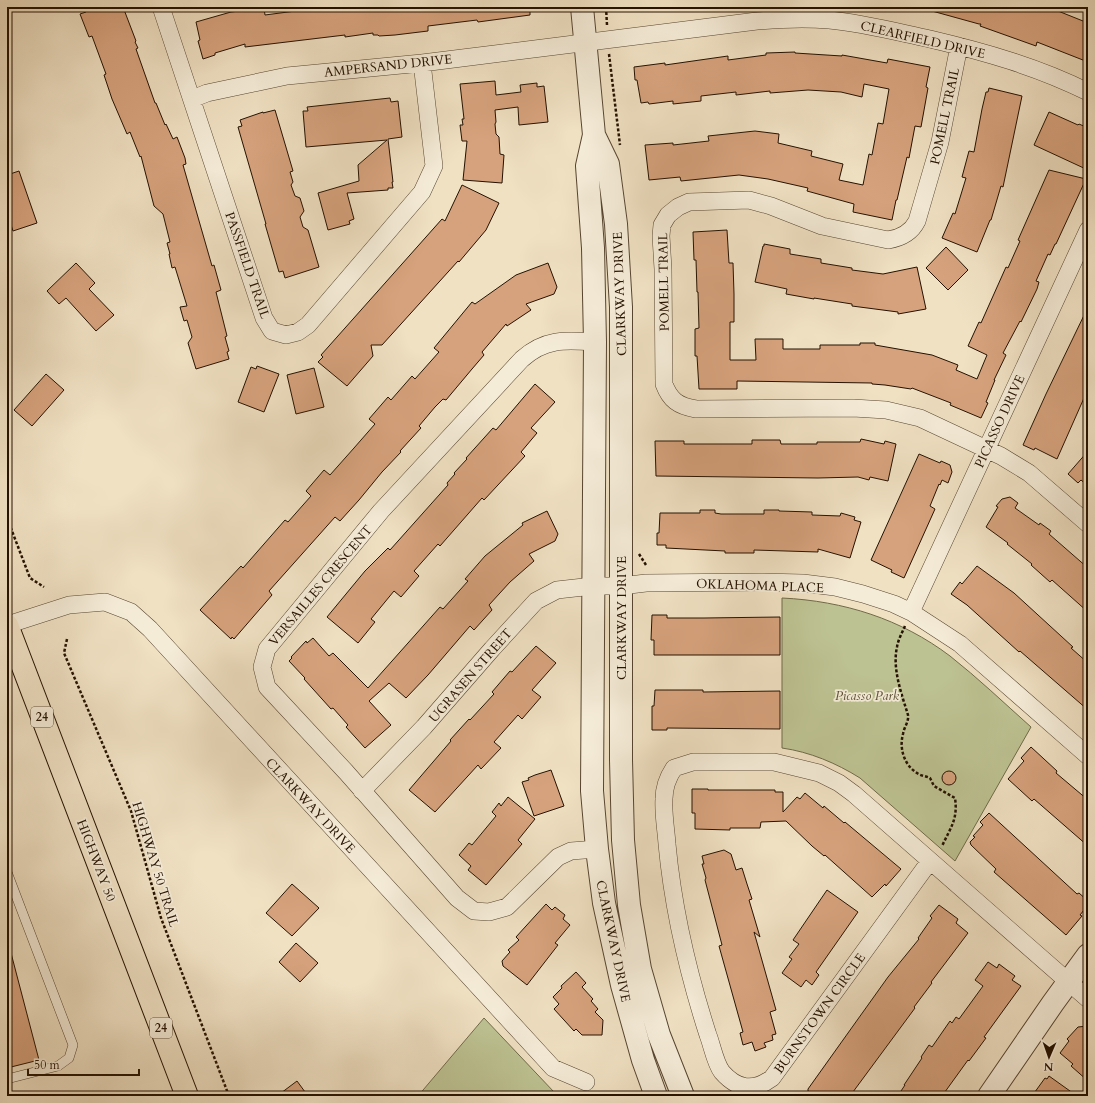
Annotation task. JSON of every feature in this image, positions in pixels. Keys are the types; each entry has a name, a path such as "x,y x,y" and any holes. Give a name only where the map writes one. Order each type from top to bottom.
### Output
{"main road":[{"name":"HIGHWAY 50","path":"7,625 187,1096"}],"street":[{"name":"PASSFIELD TRAIL","path":"161,7 264,318 272,331 286,335 298,332 308,325 422,192 434,166 422,63"},
{"name":"CLARKWAY DRIVE","path":"582,7 594,135 588,166 593,248 596,342 592,791 597,849 604,903 622,985 643,1060 656,1096"},
{"name":"CLEARFIELD DRIVE","path":"585,42 757,21 806,19 830,20 871,27 959,46 1008,59 1088,92"},
{"name":"AMPERSAND DRIVE","path":"192,99 207,93 287,76 422,63 585,42"},
{"name":"POMELL TRAIL","path":"959,46 940,142 917,221 914,227 899,238 888,240 822,226 771,206 749,200 690,202 678,207 668,215 662,225 661,236 663,269 664,384 668,393 675,401 684,407 696,409 853,408 886,410 920,418 1006,458 1029,473 1088,524"},
{"name":"CLARKWAY DRIVE","path":"594,135 608,164 616,224 621,307 623,832 629,905 640,969 659,1035 683,1096"},
{"name":"PICASSO DRIVE","path":"908,619 1088,230"},
{"name":"VERSAILLES CRESCENT","path":"596,342 557,341 532,350 522,359 381,511 267,649 262,668 267,687 457,898 474,911 489,912 507,907 558,857 571,851 597,849"},
{"name":"OKLAHOMA PLACE","path":"593,586 621,586 652,582 803,583 835,587 894,604 908,619 960,644 1088,756"},
{"name":"UGRASEN STREET","path":"362,791 424,727 536,601 558,590 593,586"},
{"name":"CLARKWAY DRIVE","path":"7,625 69,605 105,602 131,612 150,628 553,1068 586,1082"},
{"name":"BURNSTOWN CIRCLE","path":"930,861 772,1078 763,1085 749,1088 732,1082 719,1068 690,975 679,928 670,871 664,798 668,778 674,768 693,762 774,762 819,773 839,783 854,794 1088,1000"},
{"path":"989,1096 1088,955"}],"lane":[{"path":"7,872 72,1046 68,1058 58,1066 7,1079"}],"path":[{"path":"606,7 607,19"},
{"path":"7,518 30,578 44,588"},
{"path":"908,619 897,647 896,654 897,675 908,715 908,720 901,743 906,761 911,768 918,774 930,778 934,786 955,798 956,816 942,846"},
{"name":"HIGHWAY 50 TRAIL","path":"67,639 64,653 131,811 160,918 228,1096"}],"green space":[{"name":"Picasso Park","path":"782,598 828,603 849,608 892,622 912,632 950,656 1031,727 955,861 860,778 822,759 803,752 782,748"},
{"path":"484,1018 554,1092 555,1096 418,1096"}],"building":[{"path":"83,7 123,7 136,41 135,42 138,48 136,49 155,103 173,139 177,137 185,158 186,164 183,165 212,266 214,265 221,290 216,292 227,336 225,337 229,351 227,352 229,359 196,369 188,343 192,337 187,320 184,321 180,307 187,306 175,267 172,268 167,243 170,242 163,214 154,206 141,156 140,157 130,132 127,134 112,99 104,75 106,74 92,36 89,37 80,14 86,12"},
{"path":"303,7 530,7 530,15 478,22 477,20 428,26 428,31 395,35 379,36 373,35 373,33 245,47 245,44 215,53 215,55 203,59 198,41 200,40 196,22 231,12 264,8 265,15 303,10"},
{"path":"932,7 1048,7 1088,23 1088,62 1037,42 1036,46 980,26 981,24 932,11"},
{"path":"795,52 842,55 887,63 888,59 930,67 921,127 915,126 909,158 907,157 892,220 853,212 854,204 807,191 808,188 768,179 739,175 681,181 680,177 649,180 645,145 673,143 673,145 709,141 708,136 755,131 779,134 778,143 812,151 811,156 843,164 839,180 863,185 869,154 872,155 878,123 883,124 889,89 864,84 862,97 841,92 808,90 770,93 770,91 736,95 736,92 701,96 701,101 673,104 673,101 649,104 648,102 641,103 637,80 635,80 634,67 665,63 665,65 728,56 728,60 766,55 766,53"},
{"path":"495,81 496,95 521,92 520,85 537,83 537,87 544,86 548,122 519,125 518,107 495,110 496,134 499,137 500,154 504,155 502,183 463,180 467,141 462,141 460,125 463,125 462,119 464,119 460,84"},
{"path":"989,88 1022,96 1003,187 1001,186 991,220 977,252 942,238 953,213 955,214 966,178 962,177 969,151 974,152 982,109 986,92 988,92"},
{"path":"390,98 391,102 398,101 402,137 388,139 393,188 388,188 388,190 347,193 354,219 349,221 350,224 328,230 318,193 359,181 358,165 387,140 306,147 303,111 308,111 307,107"},
{"path":"275,110 293,171 290,172 293,182 291,185 295,196 300,198 304,211 300,217 303,227 308,230 319,267 285,278 283,271 279,272 238,127 242,126 240,120 263,112"},
{"path":"1049,112 1088,128 1088,170 1034,145"},
{"path":"1049,170 1086,179 1056,244 1050,255 1048,254 1036,281 1039,282 1037,289 1021,322 1020,321 1003,353 1006,355 994,380 986,402 988,403 981,418 950,405 951,403 912,388 872,383 737,381 737,389 699,389 697,356 695,356 695,329 699,328 696,260 694,260 693,232 727,230 729,263 733,263 734,294 734,322 730,322 730,360 756,360 755,339 783,339 783,349 820,349 820,345 860,345 860,343 875,343 875,345 932,355 958,365 956,370 977,379 987,355 968,346 979,322 981,323 1006,267 1008,268 1020,241 1018,240"},
{"path":"19,171 37,223 13,231 7,212 7,175"},
{"path":"462,185 499,203 486,230 459,262 458,261 382,345 371,345 373,356 347,386 318,362 323,357 321,355 442,219 445,221"},
{"path":"764,244 790,249 790,254 821,259 821,263 852,268 852,270 883,274 917,267 926,309 898,314 898,312 852,306 852,304 786,294 787,289 755,282"},
{"path":"946,247 968,270 948,290 926,268"},
{"path":"76,263 95,283 89,289 114,315 96,331 66,298 59,304 47,291"},
{"path":"548,263 557,287 554,294 526,304 531,310 507,326 506,324 482,352 484,355 446,400 443,399 435,407 419,426 421,428 400,451 401,452 340,521 335,517 269,591 272,595 234,639 232,637 231,639 200,610 241,566 243,568 285,520 288,522 311,496 306,491 324,470 330,475 354,448 375,424 369,419 388,397 391,400 412,376 415,379 439,352 434,348 472,302 475,304 516,275"},
{"path":"1088,307 1088,389 1057,459 1035,448 1034,450 1023,445"},
{"path":"257,366 279,374 264,412 238,402 251,367 256,369"},
{"path":"314,368 324,407 296,414 287,375"},
{"path":"46,374 64,390 32,426 14,410"},
{"path":"535,384 555,402 531,428 537,433 521,452 525,456 484,500 482,498 440,546 438,544 414,571 419,576 401,597 394,591 371,619 375,622 358,643 327,617 365,571 388,548 390,550 448,485 447,483 467,459 466,458 493,428 496,430"},
{"path":"861,439 884,444 885,441 896,444 888,481 870,477 869,480 858,477 656,476 655,441 684,441 684,444 752,444 752,440 780,440 781,444 817,444 817,442 860,442"},
{"path":"1088,451 1088,486 1081,480 1078,483 1068,474"},
{"path":"919,454 940,463 941,461 950,465 952,472 948,483 942,480 940,485 939,484 930,506 935,509 904,578 891,572 892,570 871,560"},
{"path":"1010,497 1018,503 1015,508 1039,525 1040,523 1051,531 1049,534 1088,568 1088,612 1052,580 1050,582 1031,565 1032,564 1007,544 1008,543 986,527 998,507 996,506 1002,499"},
{"path":"700,510 715,510 715,513 721,514 764,514 764,510 812,512 812,515 840,516 841,513 855,517 854,520 861,522 850,558 818,549 818,552 754,550 754,553 725,553 725,551 666,548 666,545 657,545 660,513 700,513"},
{"path":"547,511 558,534 555,541 529,554 534,561 510,582 489,605 492,610 474,630 470,626 406,698 389,683 369,701 391,725 365,748 346,727 348,725 333,708 331,709 289,661 292,658 291,657 306,641 307,643 313,638 329,656 333,653 368,688 440,607 443,609 468,581 465,579 485,556 523,525 522,523"},
{"path":"977,566 1014,593 1073,647 1071,648 1088,663 1088,710 1020,651 1019,652 967,605 951,594 960,582 962,584"},
{"path":"652,615 667,615 667,618 780,617 780,655 654,655 654,640 651,640"},
{"path":"536,646 556,663 532,690 541,697 522,719 518,715 494,742 501,748 481,769 478,765 435,812 409,790 451,741 450,740 494,694 492,692 510,671 512,672"},
{"path":"655,690 703,690 703,692 780,691 780,729 667,728 667,730 652,730 652,706 654,706"},
{"path":"1031,747 1057,771 1056,773 1088,800 1088,846 1034,799 1032,801 1008,779 1024,761 1021,758"},
{"path":"551,770 564,806 534,816 522,782 529,780 528,778 535,775"},
{"path":"949,771 954,773 956,778 954,783 949,785 944,783 942,778 944,773"},
{"path":"692,789 775,790 775,792 783,792 783,812 797,797 800,799 805,793 823,808 824,806 844,823 845,822 901,869 886,886 885,884 872,897 825,855 824,856 812,846 786,821 761,822 760,828 730,828 730,830 695,829 695,813 692,813"},
{"path":"508,797 535,819 518,840 522,844 486,885 468,870 471,866 459,855 469,843 472,845 496,816 492,812 499,803 501,806"},
{"path":"989,813 1077,894 1079,893 1088,901 1088,905 1080,915 1082,916 1066,935 994,872 996,869 971,845 970,842 975,837 973,836 983,825 980,822"},
{"path":"724,850 731,854 736,870 742,868 752,899 749,900 760,937 754,932 776,1010 770,1012 776,1034 772,1035 773,1040 764,1043 766,1047 755,1051 752,1042 743,1045 740,1033 743,1032 719,946 722,945 702,864 704,864 702,856"},
{"path":"292,884 319,908 292,936 266,913"},
{"path":"827,890 858,912 816,972 819,975 812,985 806,980 801,987 782,973 792,959 789,957 799,944 793,940"},
{"path":"546,904 552,910 555,907 565,915 563,919 570,925 555,943 558,945 527,985 503,966 502,961 510,952 508,950 519,940 516,937"},
{"path":"939,905 958,919 956,923 968,933 931,982 932,983 914,1007 915,1008 850,1096 815,1096 808,1091 808,1089 888,977 919,939 918,938 932,918 930,916"},
{"path":"296,943 318,963 300,982 279,962"},
{"path":"11,953 39,1060 7,1068 7,954"},
{"path":"988,962 997,968 999,964 1015,976 1012,980 1021,986 984,1037 986,1038 942,1096 907,1096 901,1091 904,1085 929,1045 932,1047 950,1021 952,1023 956,1017 959,1019 983,986 975,980"},
{"path":"576,972 586,983 582,987 593,999 591,1001 598,1009 595,1012 603,1020 602,1035 582,1035 576,1029 574,1031 554,1009 559,1004 553,997 562,988 561,986"},
{"path":"1088,1026 1088,1081 1071,1066 1073,1064 1060,1053 1069,1041 1067,1039 1078,1027"},
{"path":"1049,1076 1077,1096 1032,1096 1045,1078 1047,1079"},
{"path":"297,1081 308,1096 277,1096"}]}
